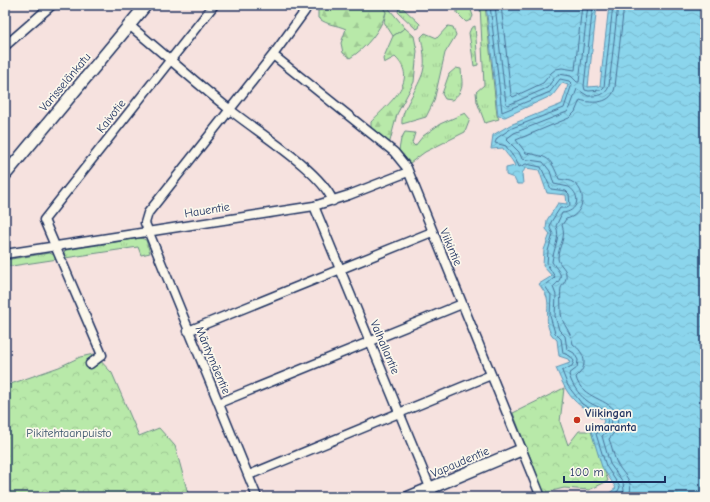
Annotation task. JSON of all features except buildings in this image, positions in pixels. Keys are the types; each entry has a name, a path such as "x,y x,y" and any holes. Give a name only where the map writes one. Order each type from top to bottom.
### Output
{"street":[{"path":"5,46 52,5"},
{"name":"Varisselänkatu","path":"5,175 146,5"},
{"name":"Kaivotie","path":"55,246 44,220 214,5"},
{"path":"148,232 145,223 148,213 273,55 305,11 298,5"},
{"path":"130,25 230,110 300,164 329,191 333,201"},
{"name":"Viikintie","path":"273,55 394,152 408,172 541,497"},
{"name":"Hauentie","path":"5,254 314,206 333,201 408,172"},
{"name":"Valhallantie","path":"314,206 432,493"},
{"name":"Mäntymäentie","path":"148,232 257,497"},
{"path":"188,332 432,232"},
{"path":"55,246 102,355 90,364"},
{"path":"219,403 462,304"},
{"path":"248,475 491,375"},
{"name":"Vapaudentie","path":"409,497 432,493 521,450"}],"green space":[{"path":"324,5 381,5 386,12 377,32 362,49 350,58 343,53 341,43 346,29 318,18 318,7"},
{"path":"381,5 386,5 405,28 393,36 384,22 386,12"},
{"path":"461,5 471,10 473,16 471,20 466,22 457,13 457,6"},
{"path":"480,5 485,5 497,115 499,119 485,123 477,102 476,92 484,85"},
{"path":"399,8 403,8 420,24 419,28 416,29 398,12"},
{"path":"448,26 453,27 456,35 445,53 434,101 426,117 402,124 404,112 418,85 424,68 421,37 425,33 437,38"},
{"path":"475,26 478,65 474,66 469,33 471,28"},
{"path":"405,28 414,36 417,51 414,82 397,114 389,145 371,129 371,122 399,92 403,83 404,75 402,66 395,57 384,63 383,59 393,36"},
{"path":"456,68 461,69 461,90 452,100 445,99 442,94 449,74"},
{"path":"465,113 470,119 465,132 425,152 410,163 399,150 401,139 405,132 415,133 412,143 415,146 423,136 440,124"},
{"path":"141,238 146,240 150,253 141,255 138,247 65,258 64,252 66,250"},
{"path":"49,253 55,255 58,259 5,267 5,260"},
{"name":"Pikitehtaanpuisto","path":"94,354 112,373 139,436 159,428 175,446 189,497 5,497 5,386 59,367 80,357"},
{"path":"564,388 560,422 568,445 579,431 591,431 608,481 589,490 564,488 544,493 513,413"}],"water":[{"path":"486,5 597,5 588,87 600,86 609,5 705,5 705,497 604,497 616,488 602,467 591,431 603,424 604,420 579,405 569,394 561,379 556,368 570,363 568,359 559,356 557,340 549,329 546,295 539,284 552,276 543,266 544,250 550,234 546,229 547,220 558,203 567,204 566,195 547,193 539,170 526,168 522,173 523,184 517,184 514,178 506,175 506,168 515,166 503,148 491,149 493,135 510,125 562,104 568,85 562,83 553,95 505,117 498,116"}],"place":[{"name":"Viikingan uimaranta","path":"577,420"}]}
